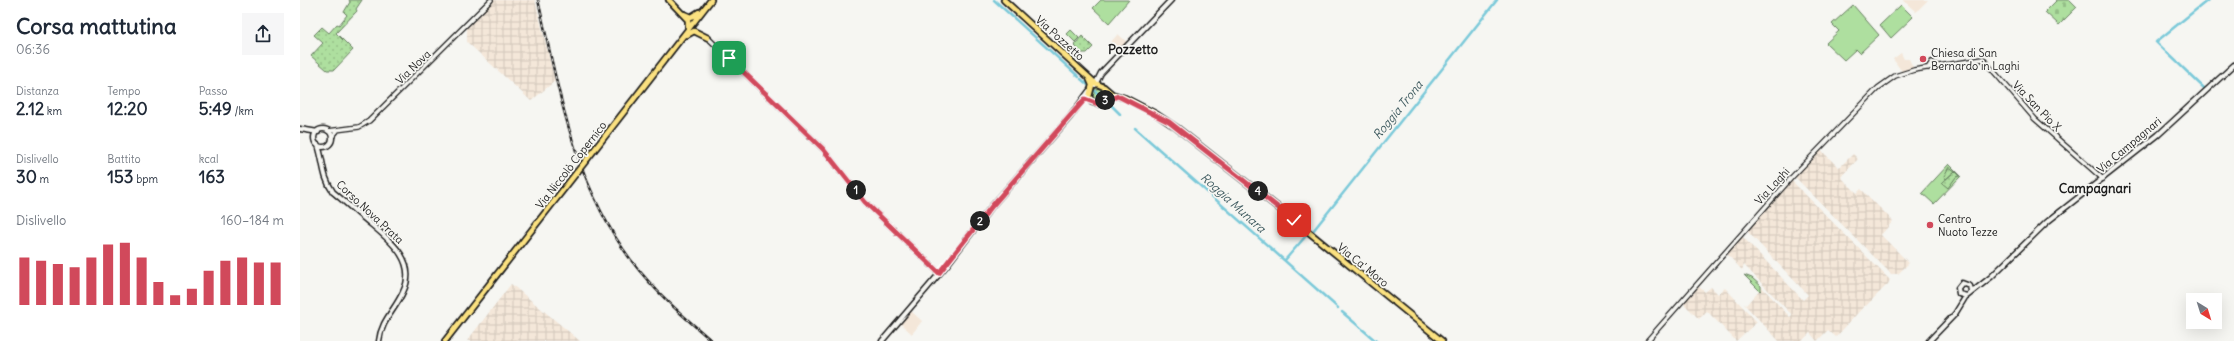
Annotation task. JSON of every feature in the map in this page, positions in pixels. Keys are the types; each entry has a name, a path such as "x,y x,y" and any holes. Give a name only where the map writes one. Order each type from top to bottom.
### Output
{"main road":[{"path":"669,0 689,21 688,30"},
{"path":"681,12 688,16 694,16 710,0"},
{"name":"Via Niccolò Copernico","path":"445,341 710,0"},
{"name":"Via Pozzetto","path":"1004,0 1088,75 1095,86 1169,122 1272,203"},
{"path":"882,341 939,273 992,206 1037,157 1095,86 1100,75 1170,0"},
{"path":"699,16 697,26 708,38"},
{"path":"670,52 692,31 699,32 708,38"},
{"name":"Via Campagnari","path":"1971,291 1991,277 2045,224 2158,135 2234,65"},
{"path":"1088,75 1095,77 1100,75"},
{"name":"Via Pozzetto","path":"1090,100 1095,86"},
{"path":"1107,91 1107,99"},
{"path":"1080,103 1085,99 1098,104 1107,99 1118,96"},
{"name":"Via Nova","path":"302,129 318,132 322,130 328,131"},
{"name":"Via Nova","path":"302,129 315,138"},
{"path":"318,132 315,138 318,145 326,147 331,142 332,137 328,131"},
{"name":"Corso Nova Prata","path":"318,145 322,161 323,175 333,192 394,244 403,258 408,272 404,291 382,325 379,341"},
{"name":"Corso Nova Prata","path":"322,161 326,147"},
{"name":"Via Ca' Moro","path":"1272,203 1442,341"},
{"path":"1960,306 1959,286 1965,283 1981,284"},
{"path":"1929,341 1955,314 1966,296 1971,291 1969,284"},
{"path":"1959,294 1966,296"}],"street":[{"name":"Via Nova","path":"328,131 358,127 369,121 491,0"},
{"path":"708,38 823,149 865,202 939,273"},
{"name":"Via San Pio X","path":"1933,67 1983,59 2035,119 2099,175 2102,180"},
{"name":"Via Laghi","path":"1647,341 1792,177 1878,88 1895,76 1915,70 1933,67"},
{"path":"332,137 338,130"}],"shaded area":[{"path":"494,0 535,0 555,81 531,101 467,42 467,28"},
{"path":"1903,0 1928,0 1916,12"},
{"path":"1118,34 1128,43 1118,53 1109,44"},
{"path":"1901,53 1904,59 1909,59 1914,69 1903,73 1893,59"},
{"path":"1821,150 1838,167 1841,166 1853,154 1858,159 1841,177 1857,193 1861,189 1893,221 1881,235 1909,263 1898,274 1891,274 1796,178 1796,176"},
{"path":"1792,181 1890,280 1888,284 1866,306 1865,305 1836,337 1828,330 1817,341 1810,333 1802,341 1779,341 1744,304 1746,305 1762,287 1790,317 1792,315 1744,265 1742,270 1727,254 1742,236 1803,300 1808,295 1747,231"},
{"path":"511,284 550,316 580,341 467,341"},
{"path":"1698,286 1705,292 1711,287 1718,294 1725,288 1757,322 1736,341 1707,311 1699,319 1683,303"},
{"path":"911,311 922,321 912,334 900,323"}],"green space":[{"path":"349,0 362,0 356,9 357,11 336,33 353,50 334,70 327,70 311,56 323,43 314,35 322,27 329,33 337,24 339,25 347,15 344,12 350,2"},
{"path":"1101,0 1129,0 1109,23 1093,8"},
{"path":"2057,0 2070,0 2077,7 2059,25 2045,12"},
{"path":"1853,5 1879,35 1860,53 1856,49 1844,60 1826,43 1839,31 1832,24"},
{"path":"1901,5 1913,17 1891,38 1880,25"},
{"path":"1071,30 1079,38 1075,42 1067,34"},
{"path":"1082,36 1093,47 1087,53 1082,53 1074,45"},
{"path":"1098,88 1102,90 1104,94 1102,98 1098,100 1094,98 1092,94 1094,90"},
{"path":"1949,164 1961,176 1934,204 1922,193"},
{"path":"1949,167 1955,171 1946,179 1944,176"},
{"path":"1955,171 1960,176 1956,177 1948,188 1942,183"},
{"path":"1744,275 1752,278 1761,286 1761,290 1760,291"}],"waterway":[{"name":"Roggia Munara","path":"994,0 1079,77"},
{"name":"Roggia Trona","path":"1313,231 1497,0"},
{"path":"2204,88 2156,42 2208,0"},
{"name":"Roggia Munara","path":"1081,79 1088,85"},
{"name":"Roggia Munara","path":"1095,91 1102,97"},
{"name":"Roggia Munara","path":"1112,106 1120,114"},
{"name":"Roggia Munara","path":"1135,128 1338,308"},
{"name":"Roggia Trona","path":"1285,260 1305,237"},
{"name":"Roggia Munara","path":"1342,312 1376,341"}],"railway":[{"path":"538,0 553,68 571,135 595,200 612,231 631,260 649,282 669,303 712,341"}],"place":[{"name":"Chiesa di San Bernardo in Laghi","path":"1923,59"},
{"name":"Centro Nuoto Tezze","path":"1930,225"}],"district":[{"name":"Pozzetto","path":"1133,49"},
{"name":"Campagnari","path":"2095,188"}],"route":[{"path":"729,58 823,149 865,202 939,273 992,206 1037,157 1080,103 1085,99 1101,104 1109,98 1118,96 1125,98 1161,117 1294,220"}]}
